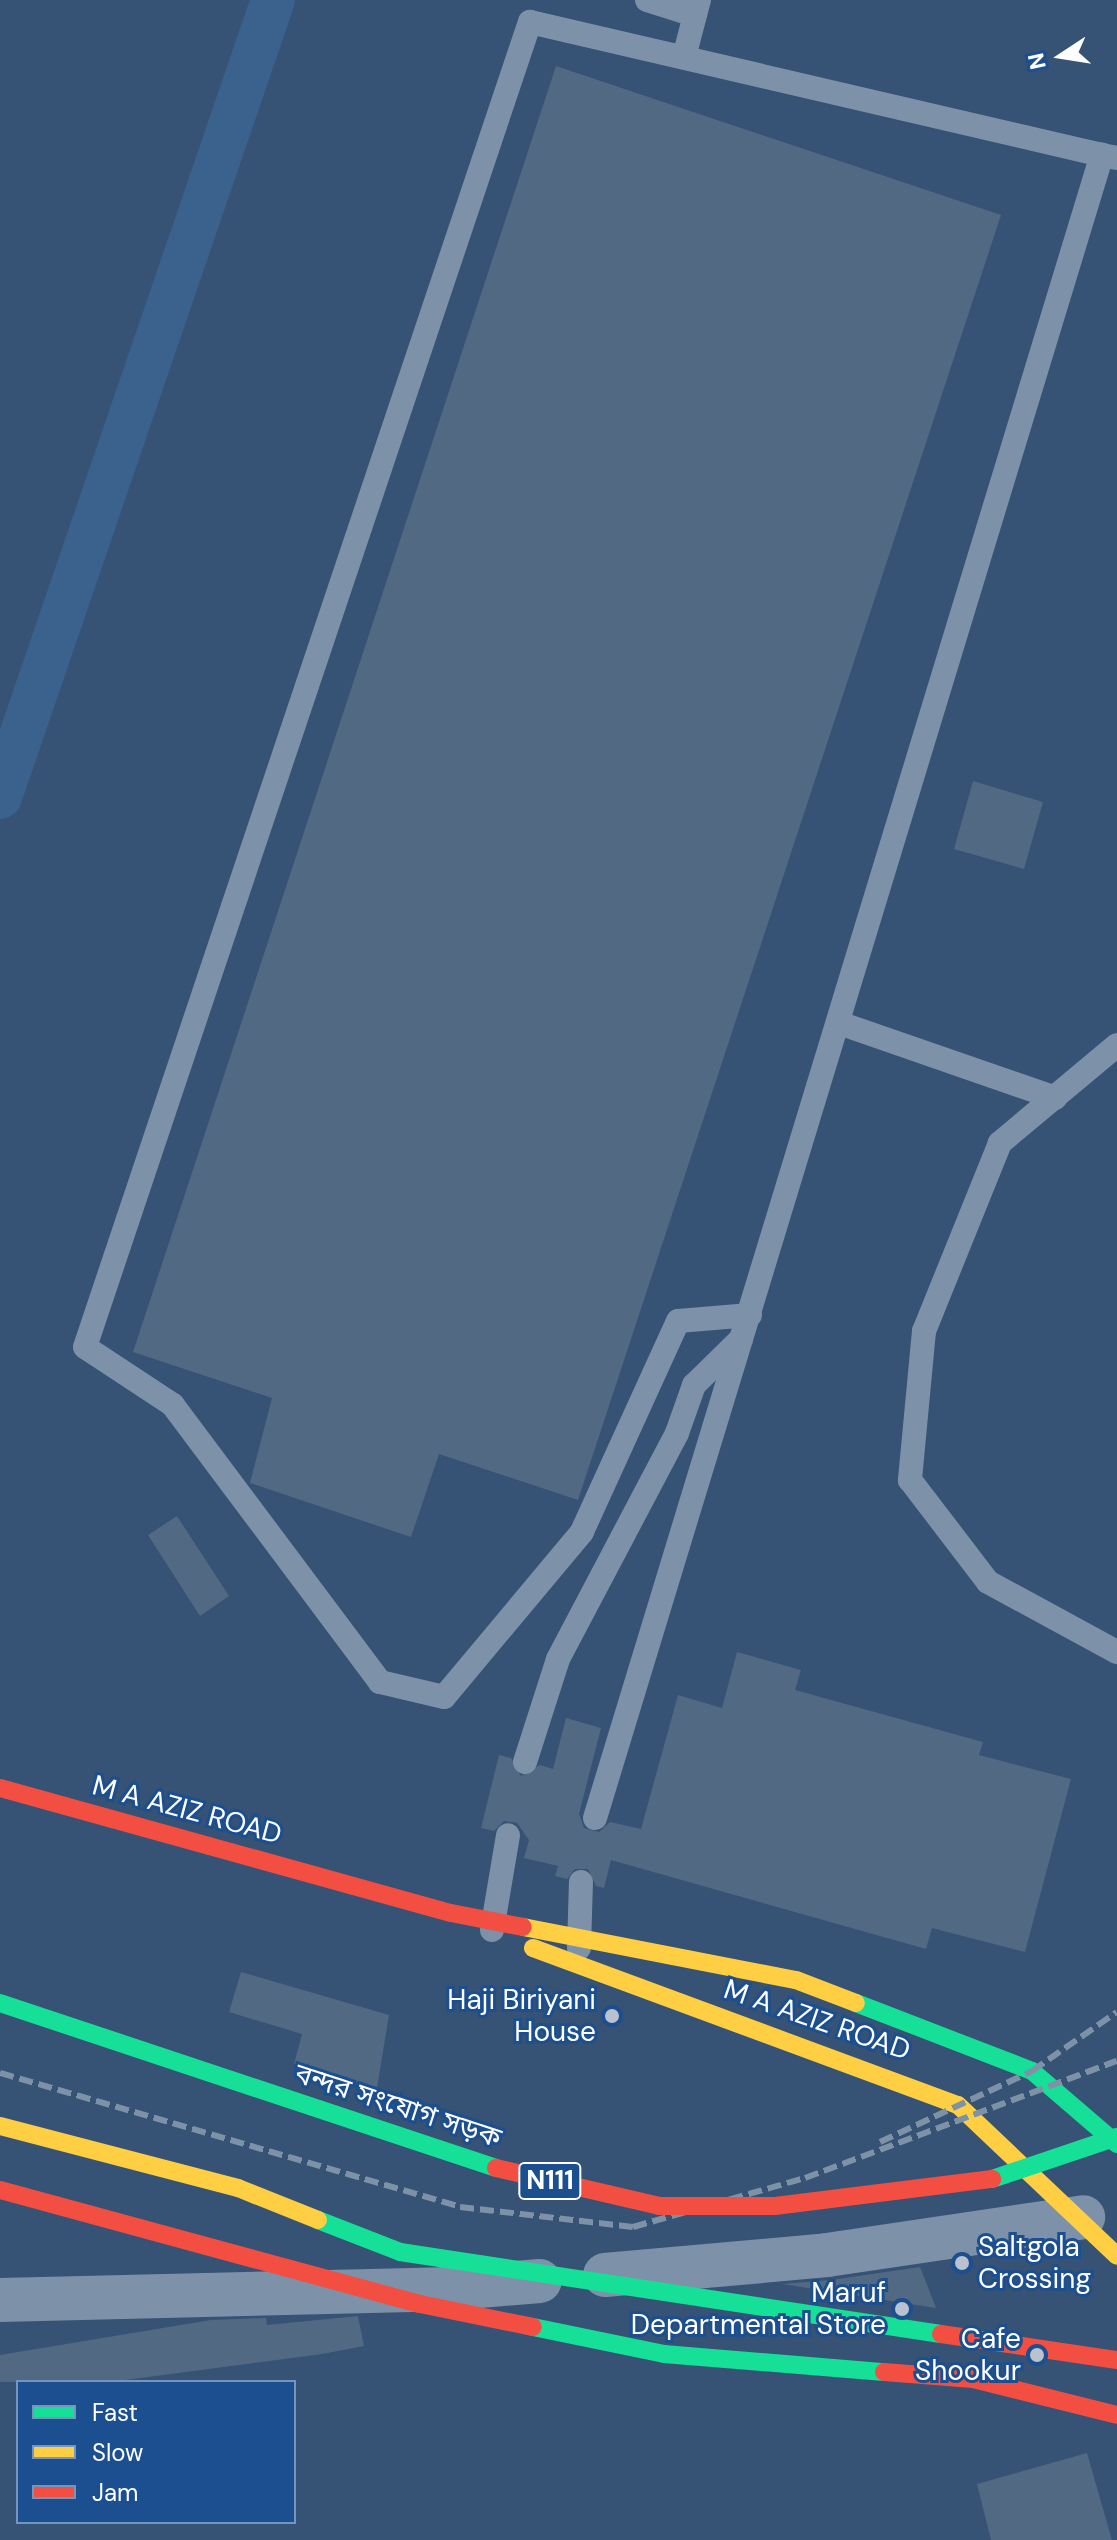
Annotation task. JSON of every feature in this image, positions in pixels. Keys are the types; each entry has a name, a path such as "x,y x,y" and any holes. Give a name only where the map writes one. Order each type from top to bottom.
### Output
{"main road":[{"name":"M A AZIZ ROAD","path":"0,1788 493,1926 575,1966 845,2058 958,2105 1083,2217 1117,2256"},
{"name":"M A AZIZ ROAD","path":"493,1926 582,1938 796,1980 965,2043 1053,2084 1117,2144"},
{"name":"বন্দর সংযোগ সড়ক","path":"0,2003 446,2156 659,2206 775,2206 978,2184 1117,2137"},
{"path":"0,2126 238,2188 400,2252 1117,2360"},
{"path":"0,2190 420,2304 649,2351 973,2379 1117,2415"}],"street":[{"path":"0,2300 444,2289 827,2255 1083,2217"}],"lane":[{"path":"647,0 697,8 684,57"},
{"path":"595,1818 1110,156 530,22 85,1347 173,1405 380,1682 444,1697 582,1532 678,1321 746,1326"},
{"path":"839,1023 1055,1098"},
{"path":"1117,1045 1000,1143 924,1331 910,1480 988,1582 1117,1652"},
{"path":"525,1762 558,1659 677,1433 694,1385 746,1326"},
{"path":"493,1926 508,1835"},
{"path":"575,1966 582,1938 581,1882"}],"building":[{"path":"556,66 1001,215 578,1500 439,1454 411,1537 250,1483 272,1398 133,1352"},
{"path":"973,781 1043,802 1024,869 954,849"},
{"path":"177,1516 229,1596 200,1616 148,1535"},
{"path":"737,1652 801,1670 795,1690 983,1742 979,1755 1071,1779 1025,1952 932,1928 926,1949 611,1860 604,1888 596,1886 588,1869 575,1869 567,1879 555,1876 558,1866 524,1858 529,1840 517,1823 504,1821 494,1831 481,1828 499,1755 511,1758 521,1776 540,1765 553,1769 566,1718 601,1728 579,1814 584,1828 599,1832 610,1822 641,1829 678,1695 722,1708"},
{"path":"241,1972 389,2015 377,2088 294,2064 302,2034 229,2012"},
{"path":"920,2267 936,2308 782,2284 831,2280"},
{"path":"358,2316 364,2346 125,2380 0,2382 0,2355 211,2320 266,2318 267,2325"},
{"path":"1087,2453 1112,2540 991,2540 977,2484"}],"waterway":[{"path":"0,797 273,0"}],"railway":[{"path":"880,2142 1032,2071 1117,2012"},
{"path":"0,2073 460,2207 633,2227 805,2178 1117,2061"}],"traffic: fast":[{"path":"0,2003 496,2168"},
{"path":"856,2003 1032,2071 1117,2144"},
{"path":"992,2179 1117,2137"},
{"path":"318,2220 400,2252 941,2334"},
{"path":"533,2327 664,2354 884,2372"}],"traffic: slow":[{"path":"523,1927 796,1980 856,2003"},
{"path":"533,1948 958,2105 1117,2256"},
{"path":"0,2126 238,2188 318,2220"}],"traffic: jam":[{"path":"0,1788 451,1913 523,1927"},
{"path":"496,2168 659,2206 775,2206 992,2179"},
{"path":"0,2190 420,2304 533,2327"},
{"path":"941,2334 1117,2360"},
{"path":"884,2372 973,2379 1117,2415"}],"place":[{"name":"Haji Biriyani House","path":"612,2016"},
{"name":"Saltgola Crossing","path":"962,2263"},
{"name":"Maruf Departmental Store","path":"902,2309"},
{"name":"Cafe Shookur","path":"1037,2355"}]}
